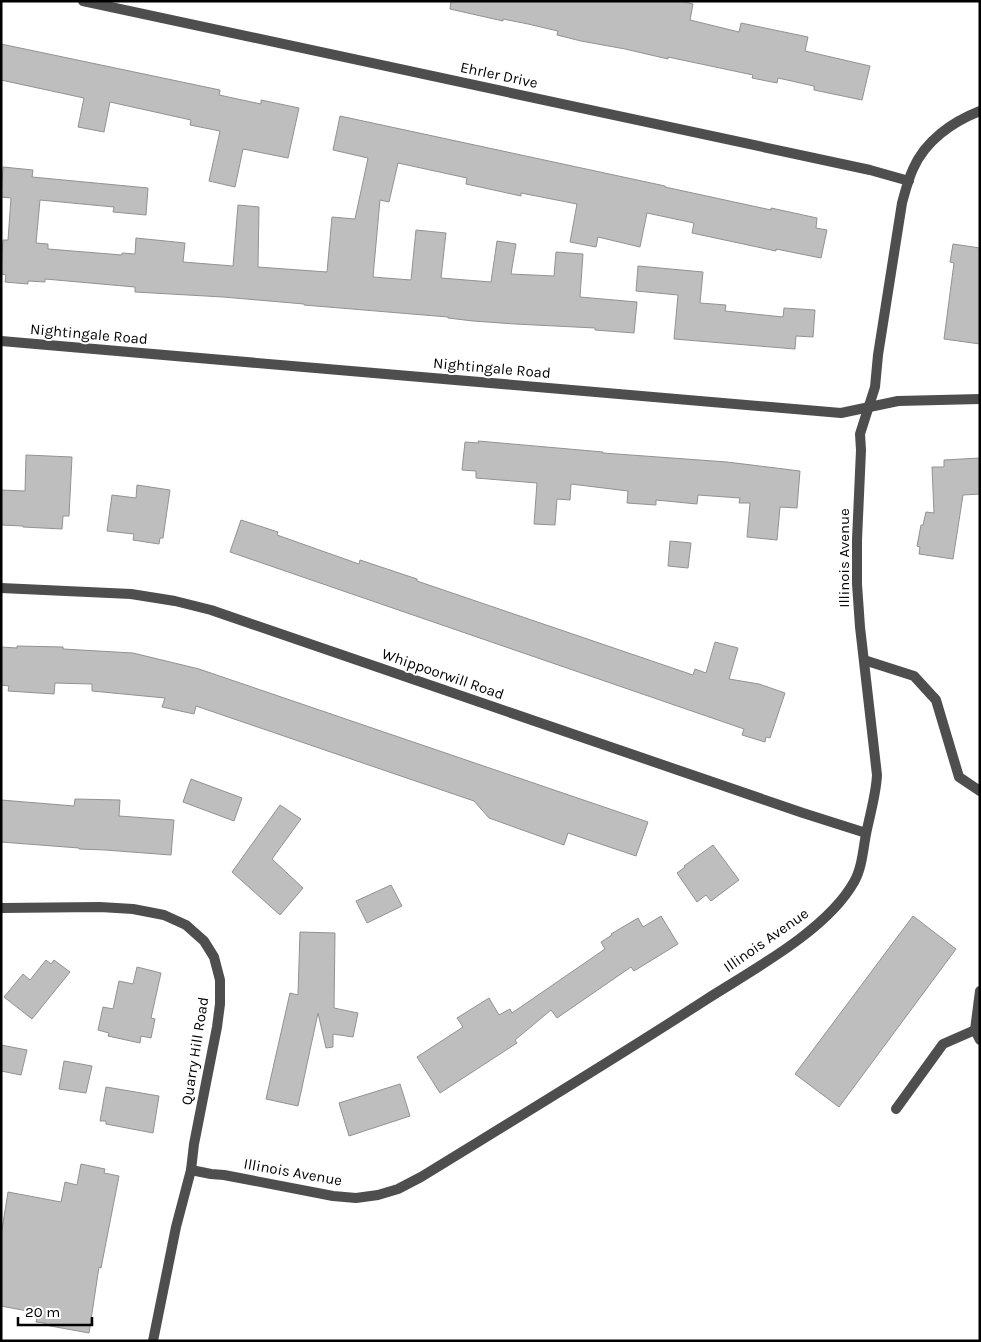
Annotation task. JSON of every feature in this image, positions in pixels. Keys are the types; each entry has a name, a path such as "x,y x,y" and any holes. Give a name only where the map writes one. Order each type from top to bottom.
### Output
{"street":[{"name":"Ehrler Drive","path":"82,1 870,170 908,181"},
{"name":"Illinois Avenue","path":"190,1170 333,1196 356,1198 378,1195 398,1189 421,1177 645,1039 778,953 816,926 838,904 855,881 861,864 877,775 857,593 860,434 875,387 878,355 902,203 908,181 926,148 944,130 957,121 980,111"},
{"name":"Nightingale Road","path":"1,341 841,413 898,401 980,398"},
{"name":"Whippoorwill Road","path":"1,588 131,594 175,601 211,610 866,833"},
{"path":"864,660 914,676 936,700 959,776 980,792"},
{"name":"Quarry Hill Road","path":"1,908 100,907 133,909 164,915 186,925 204,941 214,957 220,980 220,1004 190,1170"},
{"path":"980,991 975,1030 980,1040"},
{"path":"896,1109 943,1044 975,1030"},
{"path":"153,1341 176,1227 190,1170"}],"building":[{"path":"451,1 680,1 693,4 690,20 739,32 741,23 808,37 805,51 870,66 862,100 814,90 814,86 778,78 777,83 752,78 753,75 581,41 557,35 558,31 450,9"},
{"path":"1,44 220,90 219,95 261,104 261,100 299,108 288,158 243,149 235,187 209,181 220,131 190,125 191,120 110,102 104,132 78,127 84,98 1,80"},
{"path":"340,116 771,210 771,208 817,218 816,228 827,230 821,258 776,249 776,251 692,233 694,223 647,213 640,247 598,237 596,247 570,242 577,204 521,193 521,196 466,184 467,178 398,163 389,202 380,200 373,277 411,280 416,230 446,233 441,278 491,282 497,241 516,244 511,274 554,276 556,252 583,254 580,297 637,302 634,333 595,330 595,328 473,321 448,317 223,297 135,292 135,287 45,279 45,282 28,281 28,284 5,282 6,275 1,274 3,240 8,240 11,198 1,197 3,167 33,170 32,177 148,188 146,215 113,212 114,207 40,200 36,243 48,244 48,249 122,255 122,253 135,254 136,238 185,243 183,262 233,266 238,205 259,207 258,267 327,272 332,217 355,219 368,158 333,150"},
{"path":"953,244 980,248 980,344 944,339 954,263 950,262"},
{"path":"638,266 703,272 700,303 726,305 725,311 783,317 784,308 815,310 813,337 796,336 795,349 674,339 678,295 636,291"},
{"path":"478,441 727,462 800,471 797,508 780,507 777,540 747,537 750,503 739,503 740,498 698,495 697,504 656,500 656,505 627,503 628,491 571,484 570,500 557,499 555,525 534,524 537,483 476,478 476,471 462,470 465,442 479,443"},
{"path":"26,455 72,457 69,516 63,516 62,529 1,525 1,490 25,491"},
{"path":"980,458 980,494 963,495 953,559 919,554 920,547 917,546 921,525 923,525 926,512 934,513 932,467 944,467 944,460"},
{"path":"137,485 170,490 163,538 160,538 159,544 133,540 134,534 107,531 112,495 136,498"},
{"path":"241,520 278,532 277,535 359,564 360,560 693,675 695,669 706,673 715,642 738,648 729,679 759,684 785,693 770,738 766,737 765,742 742,735 744,729 230,552"},
{"path":"670,541 691,543 688,568 668,566"},
{"path":"17,646 63,647 63,649 133,653 199,669 648,822 636,856 568,833 564,845 489,818 474,801 196,706 194,714 162,707 165,698 92,691 92,684 55,683 54,694 8,691 9,686 1,685 1,647 17,648"},
{"path":"191,779 242,798 234,821 183,802"},
{"path":"75,799 120,800 119,816 174,820 171,855 1,842 1,800 74,806"},
{"path":"280,805 301,819 272,859 303,888 280,915 232,872"},
{"path":"713,845 739,880 711,901 706,895 697,902 677,873"},
{"path":"391,885 402,906 367,923 356,901"},
{"path":"661,916 678,944 634,971 631,967 557,1018 551,1010 515,1040 517,1043 440,1093 417,1057 463,1027 457,1018 489,998 499,1015 510,1009 512,1013 605,949 601,942 611,934 638,918 643,927"},
{"path":"913,916 956,949 839,1107 795,1074"},
{"path":"300,932 335,933 334,1008 358,1013 353,1037 333,1034 333,1047 326,1048 318,1013 298,1106 266,1099 290,993 298,995"},
{"path":"46,960 51,964 54,960 70,972 32,1019 4,997 23,974 30,980"},
{"path":"137,967 161,973 151,1018 155,1019 151,1038 141,1036 140,1043 108,1036 109,1033 98,1030 103,1007 113,1009 119,981 133,984"},
{"path":"1,1045 27,1050 21,1075 1,1071"},
{"path":"64,1061 92,1066 86,1093 59,1089"},
{"path":"400,1084 410,1116 349,1136 339,1103"},
{"path":"106,1087 159,1096 153,1133 106,1124 106,1121 100,1121"},
{"path":"81,1164 105,1169 104,1173 119,1176 101,1268 99,1267 89,1333 45,1325 45,1323 36,1322 38,1313 1,1306 1,1236 8,1192 61,1202 65,1182 77,1185"}]}
